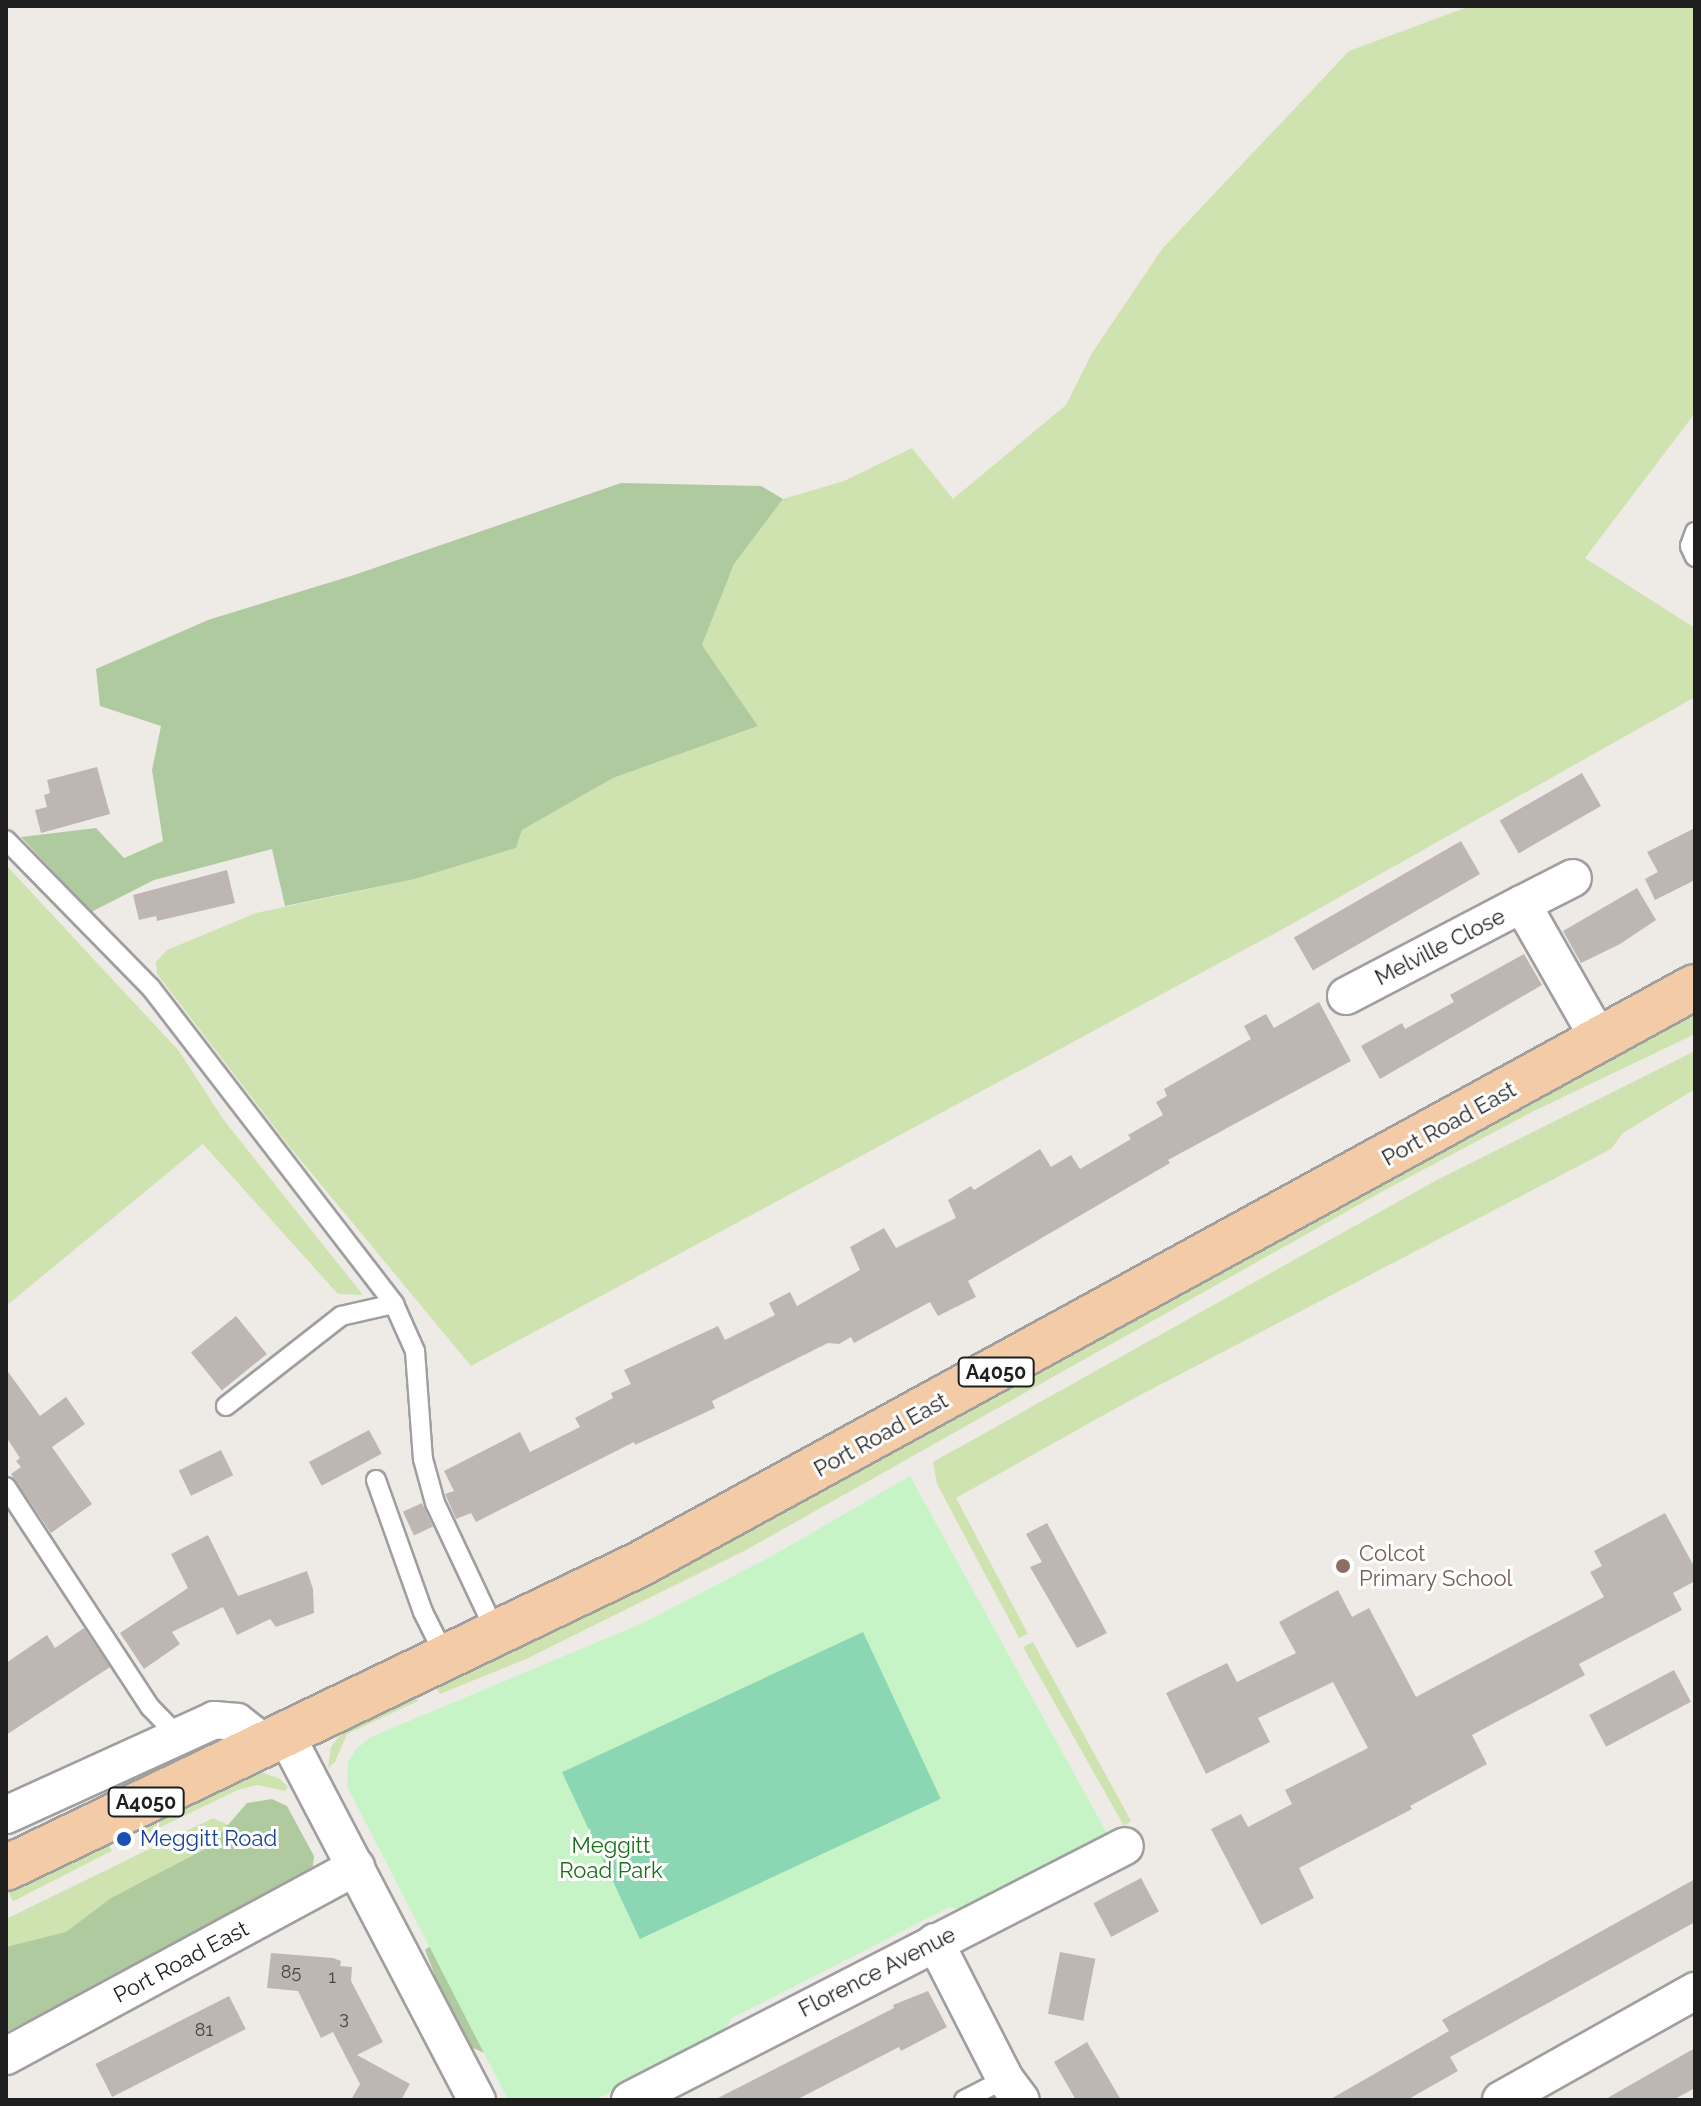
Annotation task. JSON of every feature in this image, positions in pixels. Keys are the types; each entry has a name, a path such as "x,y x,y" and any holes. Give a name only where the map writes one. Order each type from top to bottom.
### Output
{"main road":[{"name":"Port Road East","path":"6,1868 497,1635 775,1493 1695,987"}],"street":[{"path":"1522,904 1573,878"},
{"name":"Melville Close","path":"1367,995 1522,904 1600,1041"},
{"path":"6,1815 176,1734 219,1720 237,1722 276,1740 356,1867 477,2100"},
{"name":"Florence Avenue","path":"630,2100 1125,1846"},
{"name":"Port Road East","path":"6,2056 356,1867"},
{"path":"935,1942 1013,2089"},
{"path":"1501,2100 1695,1991"}],"lane":[{"path":"1695,532 1690,546 1695,557"},
{"path":"6,840 151,988 394,1304 415,1351 423,1459 435,1503 497,1635"},
{"path":"226,1406 341,1316 394,1304"},
{"path":"376,1480 423,1612 446,1658"},
{"path":"6,1487 150,1707 176,1734"},
{"path":"964,2100 1013,2089"}],"green space":[{"path":"1470,6 1695,6 1695,413 1585,558 1695,628 1695,697 1281,930 471,1366 289,1146 157,974 156,962 167,950 256,913 415,879 516,848 522,830 613,778 758,726 702,645 734,564 783,499 844,481 912,448 953,499 1066,405 1092,353 1162,249 1349,51"},
{"path":"621,483 761,486 783,499 734,564 702,645 758,726 613,778 522,830 516,848 415,879 285,906 272,849 154,880 91,912 21,837 96,828 124,858 163,841 152,770 161,726 100,706 96,669 208,620 351,576"},
{"path":"6,865 179,1051 223,1119 363,1295 338,1294 203,1144 6,1306"},
{"path":"1695,1009 1695,1034 1536,1110 1383,1191 746,1550 526,1659 440,1694 434,1685"},
{"path":"1695,1051 1695,1089 1623,1133 1611,1149 1127,1402 956,1498 1028,1634 1019,1638 937,1484 933,1462 1435,1181"},
{"name":"Meggitt Road Park","path":"910,1476 1108,1835 965,1910 950,1907 732,2018 723,2034 595,2100 508,2100 347,1786 348,1762 356,1749 371,1737 645,1622 770,1557"},
{"path":"863,1632 941,1799 640,1939 562,1772"},
{"path":"1033,1642 1131,1821 1124,1826 1023,1647"},
{"path":"415,1695 418,1701 347,1734 335,1762 328,1768 331,1747 345,1728"},
{"path":"246,1773 264,1773 280,1779 288,1787 285,1791 257,1785 238,1790 144,1835 139,1825"},
{"path":"272,1799 287,1806 314,1856 313,1866 289,1888 6,2032 6,1947 66,1932 111,1898 209,1847 247,1803"},
{"path":"213,1818 233,1827 230,1852 6,1984 6,1919"},
{"path":"107,1841 112,1851 13,1901 8,1891"},
{"path":"457,1927 494,2057 461,2043 425,1950"}],"building":[{"path":"97,767 110,814 41,833 35,810 47,807 44,795 50,793 47,780"},
{"path":"1582,773 1601,806 1519,853 1500,820"},
{"path":"1695,828 1695,880 1655,900 1645,879 1658,872 1647,852"},
{"path":"1461,841 1480,874 1313,970 1294,938"},
{"path":"227,870 235,903 157,921 156,916 139,920 133,895"},
{"path":"1637,888 1656,920 1620,944 1581,963 1563,931"},
{"path":"1524,954 1542,985 1380,1079 1361,1046 1402,1023 1405,1029 1454,1002 1450,995"},
{"path":"1319,1002 1351,1061 1168,1160 1170,1163 968,1281 976,1297 938,1316 930,1302 854,1343 851,1337 839,1344 828,1343 712,1401 715,1408 635,1445 634,1442 476,1522 471,1513 456,1519 445,1494 454,1491 444,1471 520,1432 530,1452 580,1427 575,1418 613,1398 611,1393 631,1384 624,1370 718,1326 725,1340 775,1315 769,1303 790,1292 797,1306 860,1270 850,1247 884,1228 896,1248 956,1218 948,1200 971,1186 974,1190 1040,1149 1051,1167 1071,1155 1080,1169 1131,1139 1128,1135 1163,1115 1156,1102 1167,1096 1164,1089 1251,1039 1244,1026 1266,1014 1274,1028"},
{"path":"236,1316 267,1354 222,1391 191,1353"},
{"path":"6,1369 40,1416 66,1397 85,1424 52,1447 92,1504 51,1533 11,1474 21,1467 16,1461 20,1458 6,1437"},
{"path":"369,1430 382,1454 322,1486 309,1462"},
{"path":"221,1450 233,1475 191,1496 179,1471"},
{"path":"422,1503 433,1527 414,1535 403,1512"},
{"path":"1665,1513 1695,1568 1695,1581 1673,1593 1682,1610 1579,1664 1585,1675 1472,1735 1487,1764 1410,1806 1412,1809 1299,1868 1314,1898 1261,1925 1211,1829 1241,1814 1248,1827 1292,1804 1285,1790 1368,1748 1333,1682 1258,1718 1270,1742 1206,1774 1166,1693 1227,1663 1237,1682 1296,1653 1279,1622 1338,1590 1352,1617 1369,1608 1416,1697 1604,1597 1590,1572 1602,1566 1594,1551"},
{"path":"1047,1523 1107,1633 1077,1648 1030,1567 1042,1562 1026,1534"},
{"path":"208,1535 238,1596 307,1571 313,1589 314,1613 276,1627 270,1619 237,1635 223,1607 172,1632 180,1644 144,1669 120,1633 188,1588 171,1554"},
{"path":"84,1628 110,1667 6,1735 6,1663 47,1635 55,1648"},
{"path":"1674,1670 1691,1702 1606,1747 1589,1715"},
{"path":"1141,1878 1159,1912 1111,1937 1093,1903"},
{"path":"1695,1879 1695,1922 1450,2057 1458,2071 1407,2100 1329,2100 1449,2031 1442,2020"},
{"path":"1060,1952 1095,1959 1083,2021 1048,2014"},
{"path":"271,1953 333,1958 341,1961 340,1966 352,1967 351,1981 383,2042 357,2055 410,2084 401,2100 351,2100 360,2084 333,2032 321,2038 298,1991 267,1988"},
{"path":"928,1991 947,2027 901,2051 899,2047 796,2100 714,2100 894,2008 893,2005"},
{"path":"229,1996 246,2029 112,2097 95,2064"},
{"path":"1087,2042 1121,2100 1076,2100 1054,2062"},
{"path":"1695,2048 1695,2088 1673,2100 1604,2100"}],"place":[{"name":"Colcot Primary School","path":"1343,1566"},
{"name":"Meggitt Road","path":"124,1839"}]}
